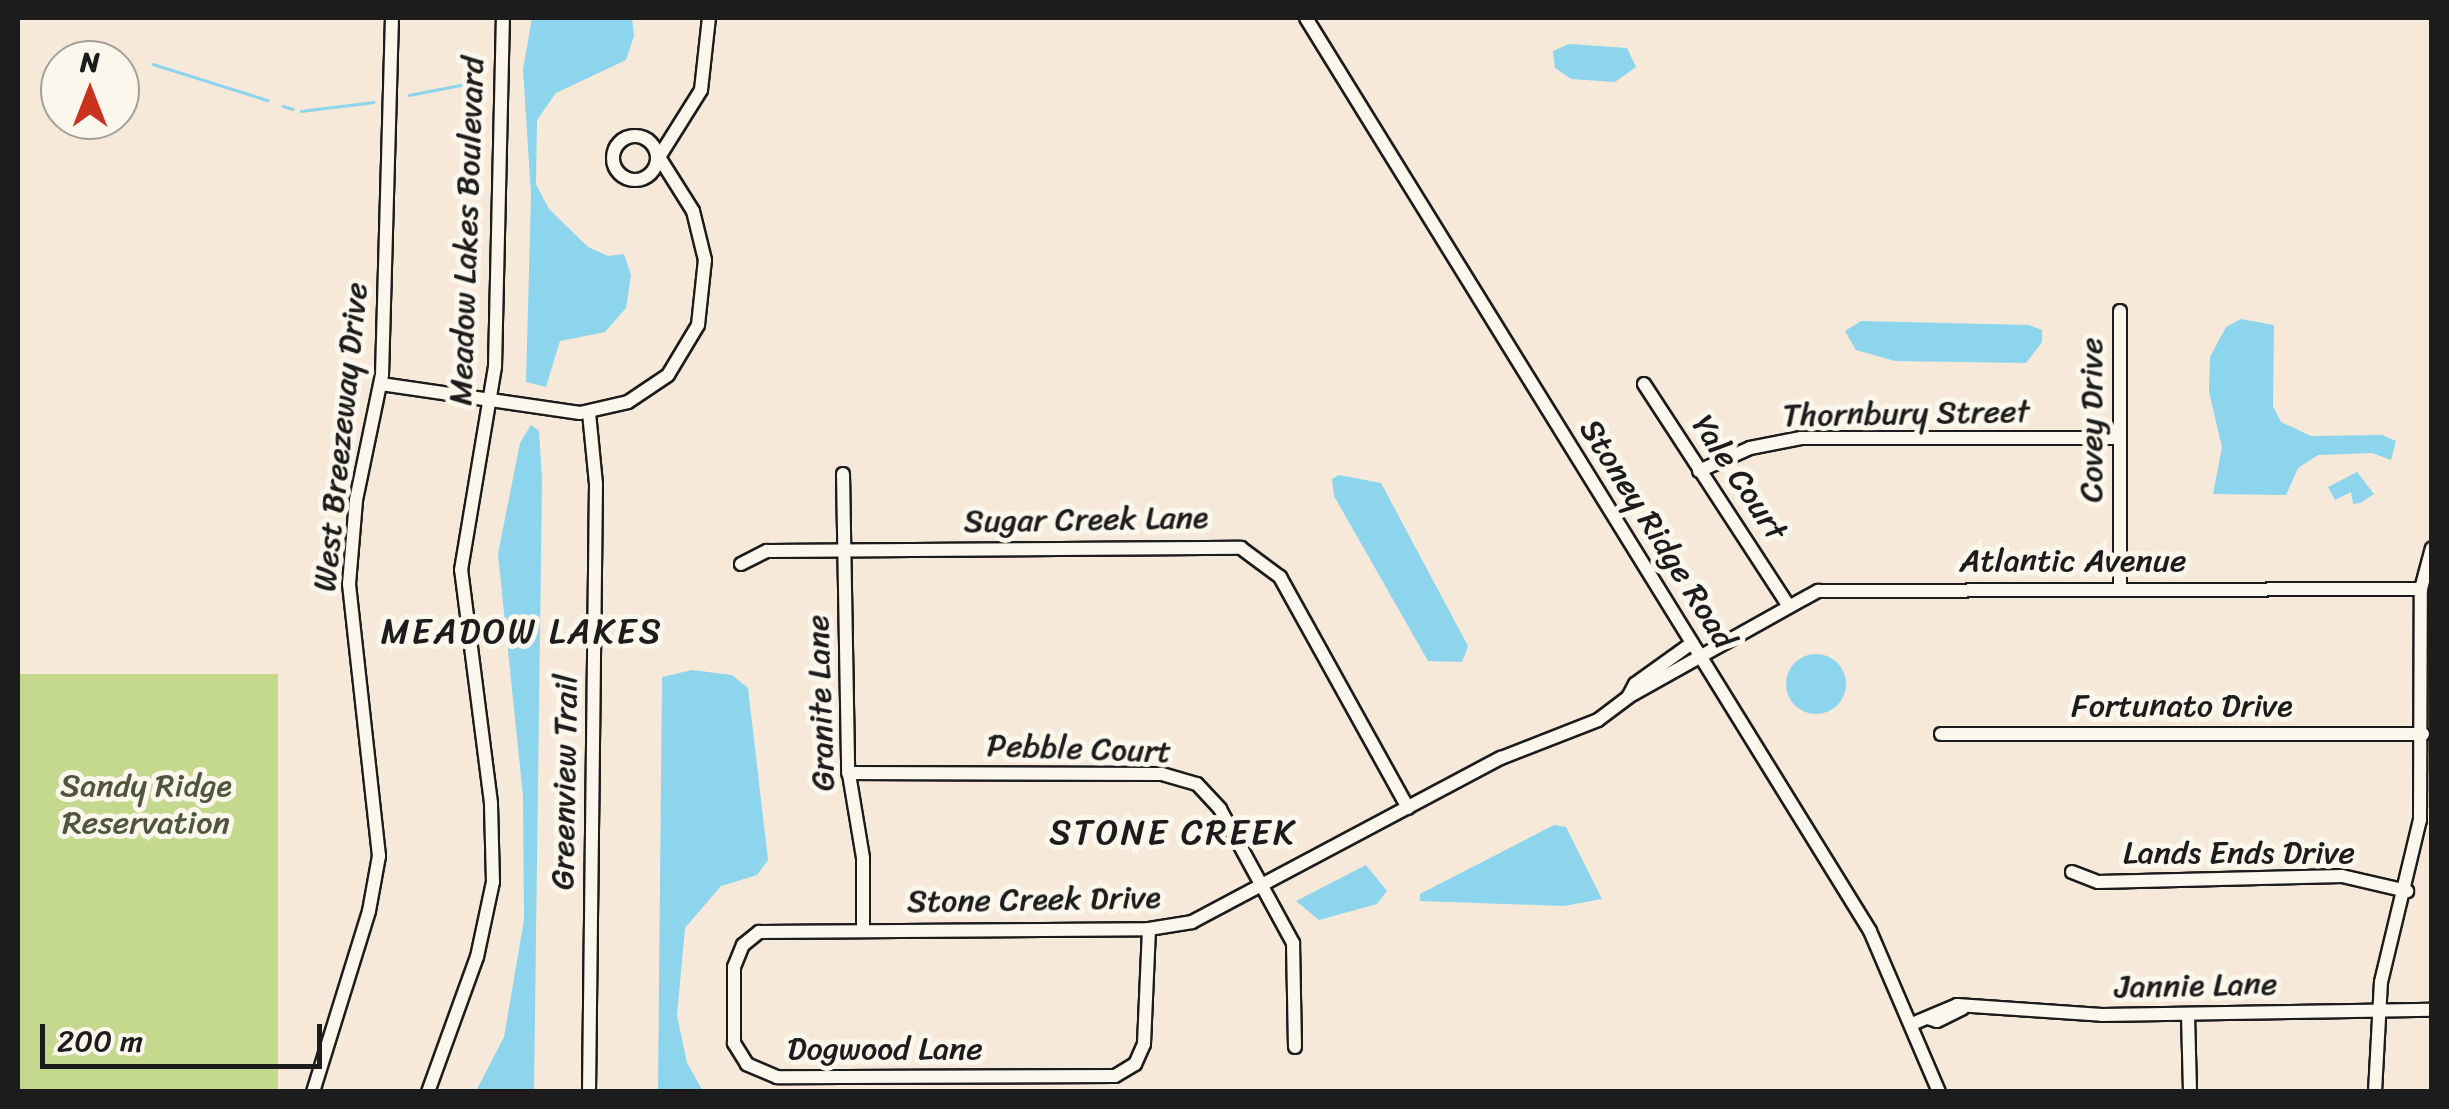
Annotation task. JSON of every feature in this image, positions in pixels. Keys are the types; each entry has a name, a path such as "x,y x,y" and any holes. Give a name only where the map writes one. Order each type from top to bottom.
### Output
{"street":[{"name":"West Breezeway Drive","path":"313,1092 378,868 378,826 349,584 356,500 381,384 392,18"},
{"name":"Meadow Lakes Boulevard","path":"428,1092 476,956 493,882 491,803 461,570 491,401 502,18"},
{"path":"381,384 590,413 628,402 668,375 702,315 702,234 659,157 701,90 708,18"},
{"name":"Stoney Ridge Road","path":"1306,18 1870,931 1939,1092"},
{"name":"Covey Drive","path":"2120,311 2120,588"},
{"name":"Yale Court","path":"1644,384 1787,604"},
{"name":"Greenview Trail","path":"589,1092 596,502 590,413"},
{"name":"Thornbury Street","path":"1699,471 1750,448 1801,438 2120,438"},
{"name":"Granite Lane","path":"844,474 848,773 863,858 863,929"},
{"name":"Sugar Creek Lane","path":"741,564 768,551 1226,546 1249,551 1285,584 1408,808"},
{"path":"2375,1092 2378,1011 2420,820 2421,589 2432,548"},
{"name":"Atlantic Avenue","path":"1701,657 1787,604 1838,588 2421,589"},
{"name":"Stone Creek Drive","path":"1628,696 1635,684 1692,643"},
{"name":"Stone Creek Drive","path":"863,929 1149,929 1205,918 1501,758 1598,720 1628,696 1701,657"},
{"name":"Fortunato Drive","path":"1941,734 2422,734"},
{"name":"Pebble Court","path":"848,773 1180,777 1214,800 1295,948 1295,1047"},
{"name":"Lands Ends Drive","path":"2072,872 2098,882 2342,876 2407,891"},
{"name":"Dogwood Lane","path":"863,929 771,929 743,945 734,967 733,1034 747,1064 776,1077 1114,1076 1135,1064 1144,1044 1149,929"},
{"name":"Jannie Lane","path":"1912,1024 1962,1009 2188,1015 2432,1010"},
{"path":"2188,1015 2190,1092"}],"green space":[{"name":"Sandy Ridge Reservation","path":"18,674 278,674 278,1091 18,1091"}],"water":[{"path":"532,18 632,18 634,36 626,60 556,93 537,120 536,184 549,209 588,247 608,256 624,254 631,275 626,308 605,332 560,341 546,387 526,382 531,195 523,69"},
{"path":"1569,44 1627,48 1636,67 1615,82 1571,79 1555,68 1553,51"},
{"path":"2241,319 2274,325 2273,406 2281,422 2311,436 2382,435 2396,441 2391,460 2372,453 2318,455 2298,468 2286,495 2213,494 2222,447 2209,392 2210,357 2226,327"},
{"path":"1861,321 2029,325 2042,330 2042,342 2026,363 1895,361 1856,350 1845,331"},
{"path":"531,425 539,431 542,479 534,1091 476,1091 504,1037 524,920 523,796 498,554 520,443"},
{"path":"2357,472 2374,494 2360,503 2353,504 2351,492 2335,500 2328,487"},
{"path":"1339,475 1381,483 1468,646 1462,662 1428,661 1334,496 1332,479"},
{"path":"1816,654 1837,663 1846,684 1837,705 1816,714 1795,705 1786,684 1795,663"},
{"path":"692,670 732,675 748,688 768,860 757,875 721,886 685,928 677,1015 687,1063 703,1091 658,1091 662,677"},
{"path":"1554,825 1566,827 1602,899 1564,906 1420,901 1420,894"},
{"path":"1366,865 1387,891 1377,904 1319,920 1296,901"}],"waterway":[{"path":"153,64 267,100"},
{"path":"409,95 476,82"},
{"path":"301,111 373,102"},
{"path":"283,106 293,109"}],"district":[{"name":"MEADOW LAKES","path":"522,631"},
{"name":"STONE CREEK","path":"1173,832"}]}
